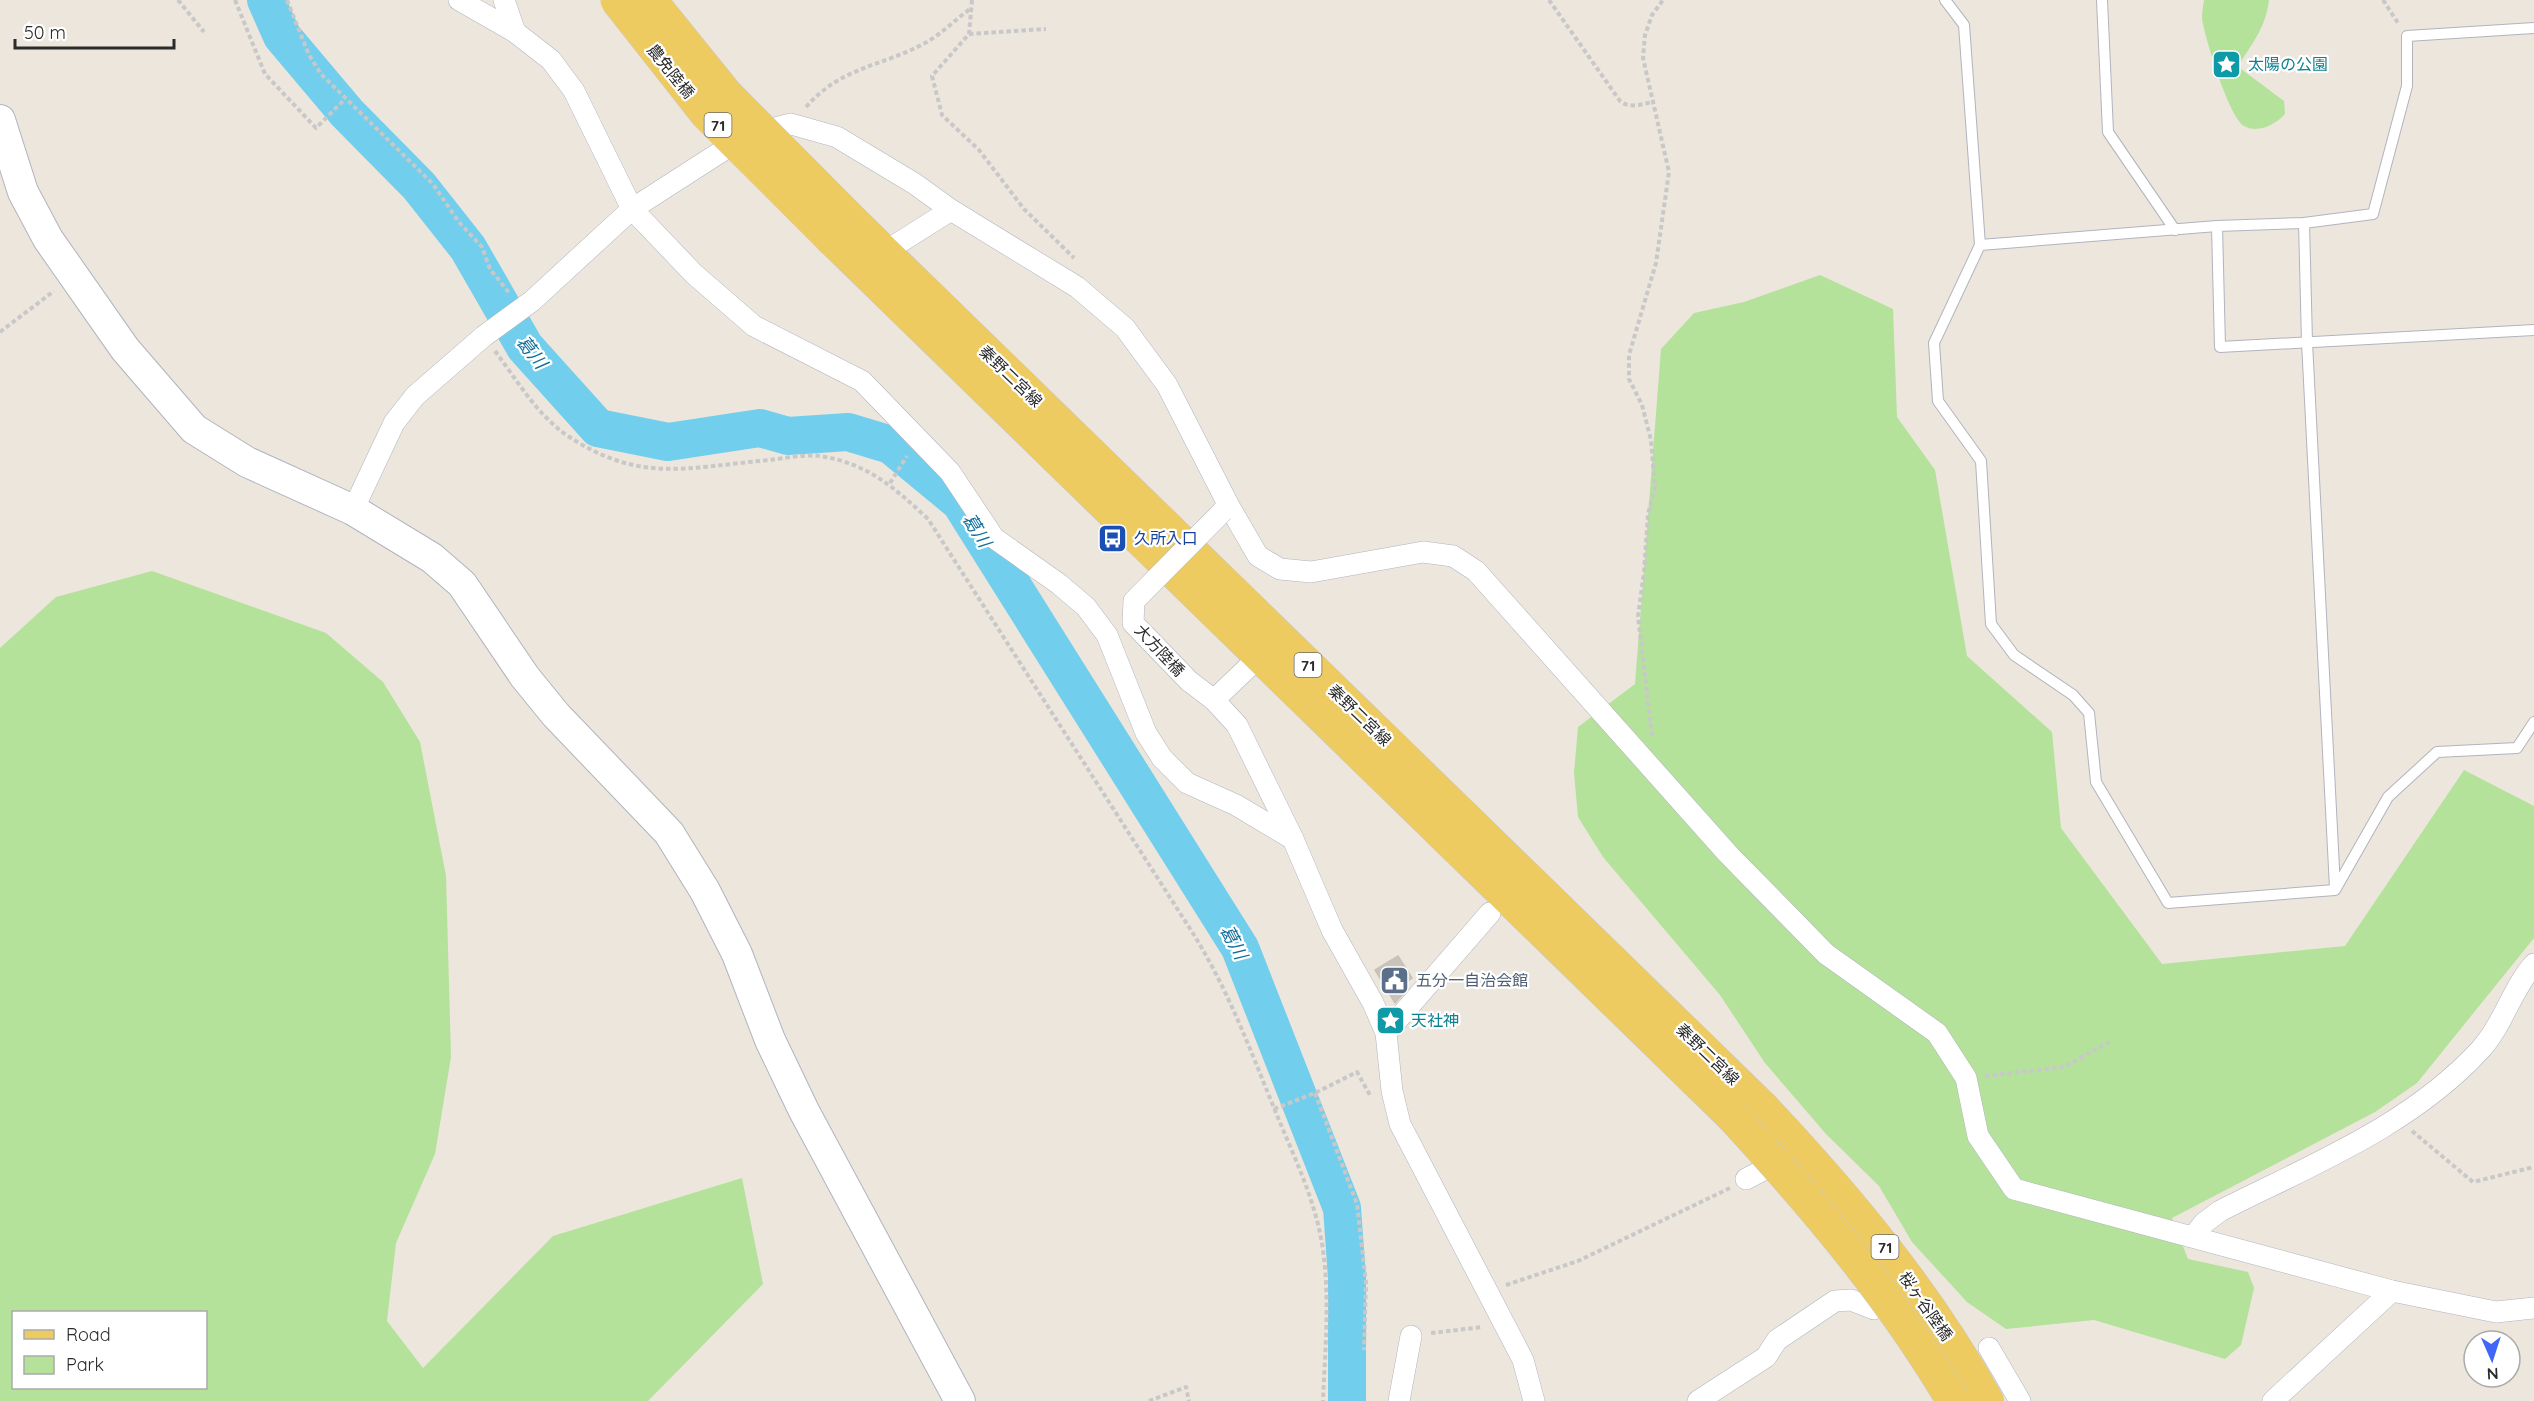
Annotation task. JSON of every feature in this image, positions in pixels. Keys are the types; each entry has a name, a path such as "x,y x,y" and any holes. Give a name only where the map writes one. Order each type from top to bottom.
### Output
{"main road":[{"name":"農免陸橋","path":"617,0 706,112 843,230"},
{"name":"農免陸橋","path":"650,0 726,94 843,230"},
{"name":"秦野二宮線","path":"843,230 1747,1112"},
{"name":"秦野二宮線","path":"873,260 1260,657 1747,1112"},
{"name":"桜ヶ谷陸橋","path":"1747,1112 1885,1297 1953,1401"},
{"name":"桜ヶ谷陸橋","path":"1747,1112 1828,1178 1885,1248 1967,1366 1987,1401"}],"street":[{"path":"459,0 515,32 551,60 574,91 632,209 694,274 754,326 862,381 950,472 994,538 1059,584 1086,607 1107,635 1146,733 1162,758 1187,783 1236,805 1293,839"},
{"path":"504,0 515,32"},
{"path":"0,120 23,192 48,239 124,350 194,429 247,462 353,510 432,558 462,584 525,677 556,715 669,833 705,891 737,954 770,1040 804,1111 960,1401"},
{"path":"353,510 394,423 415,396 486,335 520,310 632,209 747,135 791,124 837,137 915,183 951,210 1077,287 1125,328 1167,385 1226,508 1258,556 1280,569 1311,572 1423,552 1453,556 1476,571 1656,770 1728,854 1826,954 1937,1033 1966,1078 1978,1136 2014,1189 2392,1291 2496,1312 2534,1308"},
{"path":"873,260 951,210"},
{"name":"大方陸橋","path":"1226,508 1134,601 1133,623 1237,725 1293,839 1332,930 1373,1003 1386,1033 1392,1091 1400,1124 1522,1360 1534,1401"},
{"path":"1214,700 1260,657"},
{"path":"1386,1033 1490,913"},
{"path":"2194,1236 2204,1223 2220,1211 2399,1120 2450,1081 2483,1047 2523,976 2534,964"},
{"path":"1698,1401 1766,1357 1777,1340 1835,1301 1851,1300 1874,1309 1881,1304 1878,1265 1790,1156 1746,1179"},
{"path":"2273,1401 2392,1291"},
{"path":"1399,1401 1411,1336"},
{"path":"1989,1348 2020,1401"}],"lane":[{"path":"1945,0 1964,25 1980,245 1934,343 1938,401 1981,461 1991,624 2014,655 2073,695 2089,713 2096,782 2168,903 2335,890"},
{"path":"2102,0 2108,132 2175,230"},
{"path":"1980,245 2217,226 2304,223 2373,214 2406,86 2407,36 2534,28"},
{"path":"2304,223 2307,342 2335,890"},
{"path":"2217,226 2220,347 2534,330"},
{"path":"2335,890 2388,797 2437,752 2517,748 2534,722"}],"path":[{"path":"178,0 204,32"},
{"path":"235,0 265,74 316,128 344,100"},
{"path":"287,0 309,55 321,74 344,100 433,184 458,221 482,247 490,269 520,310"},
{"path":"972,0 969,34 932,76 942,115 979,150 1024,209 1080,265"},
{"path":"1549,0 1624,105 1632,106 1653,102"},
{"path":"1656,770 1638,616 1648,514 1655,488 1651,440 1642,405 1629,379 1629,355 1656,262 1669,172 1643,58 1645,35 1652,15 1663,0"},
{"path":"791,124 814,97 836,80 925,43 970,9"},
{"path":"969,34 1046,29"},
{"path":"0,333 73,276"},
{"path":"486,335 540,411 564,433 610,460 640,468 682,471 818,456 857,467 890,483 928,519 1194,935 1225,991 1309,1193 1323,1248 1326,1275 1323,1401"},
{"path":"890,483 911,448"},
{"path":"1984,1076 2064,1067 2109,1042"},
{"path":"1275,1108 1315,1093 1357,1204 1366,1283 1364,1350"},
{"path":"2399,1120 2473,1182 2534,1167"},
{"path":"1488,1291 1578,1261 1726,1191"},
{"path":"1411,1336 1504,1324"},
{"path":"1149,1401 1186,1388 1189,1401"}],"green space":[{"name":"太陽の公園","path":"2204,0 2269,0 2262,26 2240,63 2241,69 2284,101 2285,114 2272,124 2255,129 2244,126 2238,120 2218,76 2204,29 2202,19"},
{"path":"1820,275 1893,309 1897,417 1935,470 1967,656 2052,732 2061,828 2162,964 2345,946 2464,770 2534,806 2534,938 2417,1083 2375,1112 2172,1218 2188,1259 2248,1272 2254,1288 2241,1345 2225,1359 2094,1320 2006,1329 1967,1302 1912,1242 1879,1186 1826,1134 1765,1063 1720,995 1603,857 1578,817 1574,773 1578,727 1635,684 1661,349 1694,313 1744,302"},
{"path":"152,571 326,633 383,682 420,742 446,876 451,1057 435,1154 396,1243 387,1321 423,1368 553,1236 742,1178 763,1284 648,1401 0,1401 0,648 56,597"}],"building":[{"name":"五分一自治会館","path":"1398,956 1412,978 1405,983 1408,988 1395,1003 1375,970"}],"waterway":[{"name":"葛川","path":"266,0 282,36 347,113 419,186 468,248 525,347 598,428 668,442 760,428 788,436 848,432 891,445 960,502 1240,948 1342,1208 1347,1278 1347,1401"}],"place":[{"name":"太陽の公園","path":"2227,64"},
{"name":"久所入口","path":"1113,538"},
{"name":"五分一自治会館","path":"1395,980"},
{"name":"天社神","path":"1390,1020"}]}
